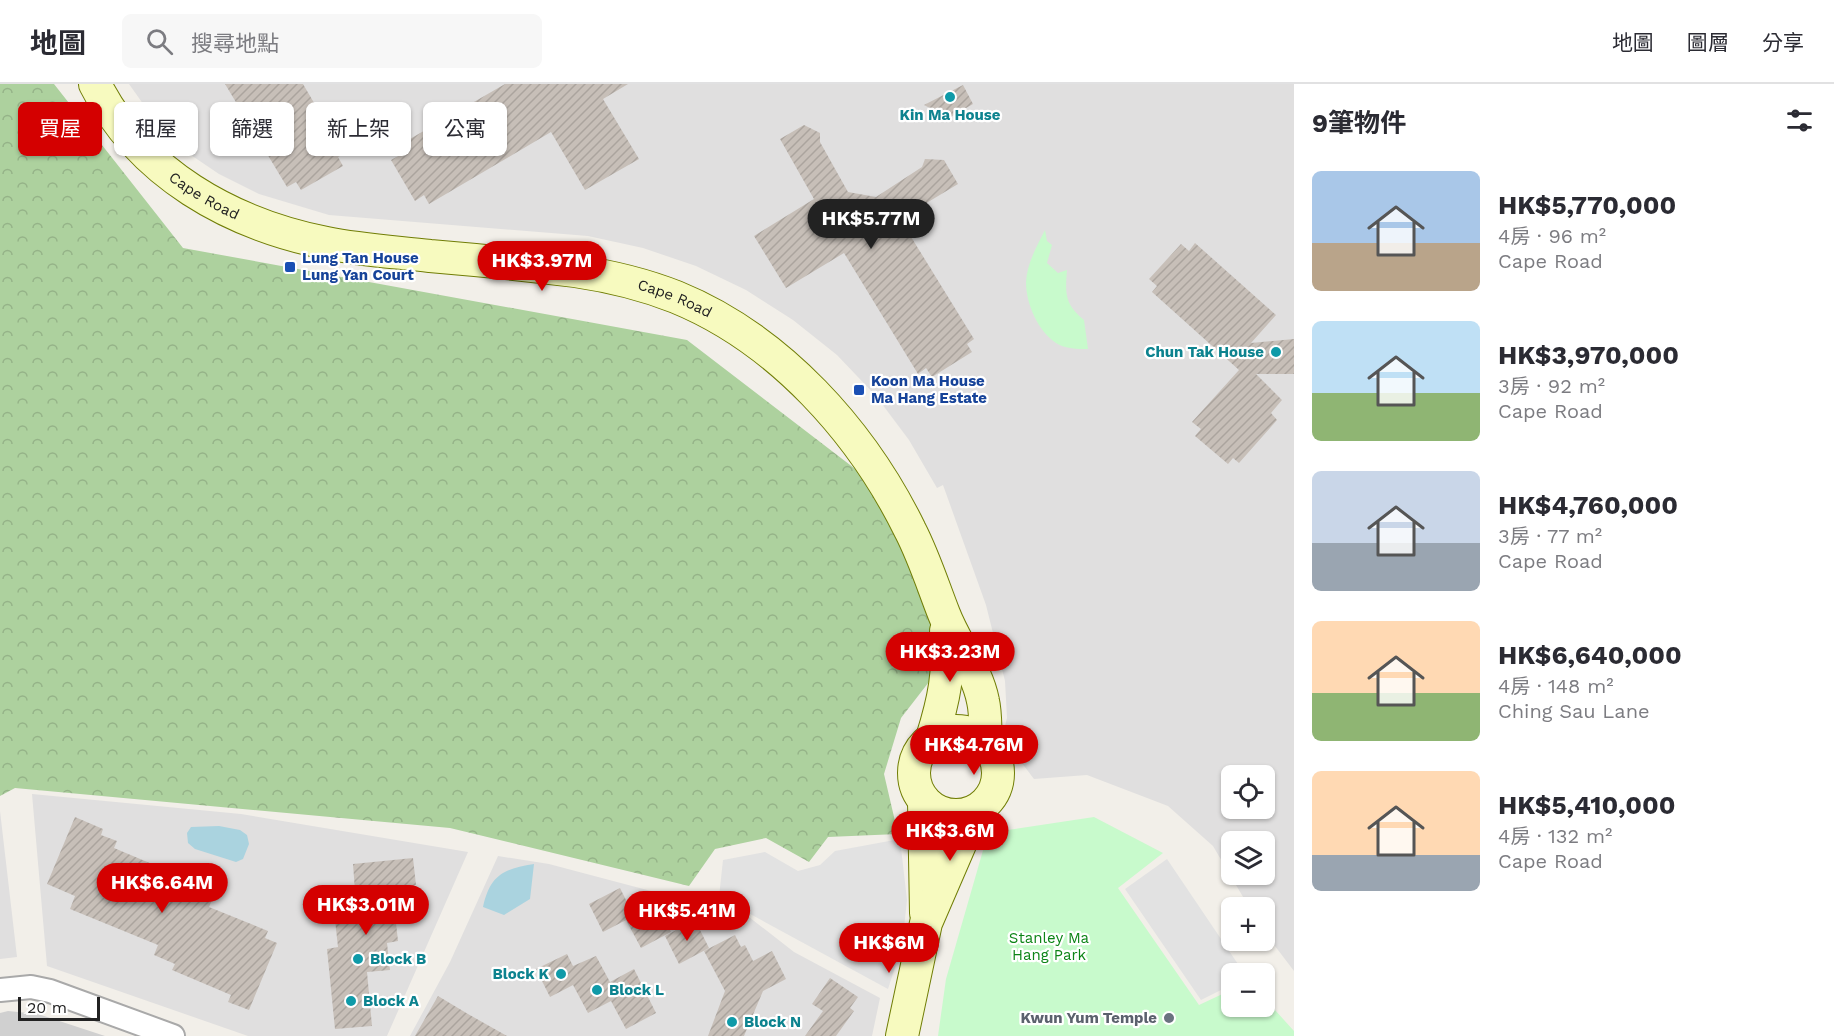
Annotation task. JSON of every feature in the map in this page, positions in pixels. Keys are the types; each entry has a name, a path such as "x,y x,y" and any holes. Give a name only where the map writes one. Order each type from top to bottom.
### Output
{"street":[{"name":"Cape Road","path":"95,84 134,141 163,170 204,199 248,221 282,233 346,247 528,265 607,276 643,285 710,314 747,336 800,380 829,410 864,452 910,530 931,576 944,615 974,676 983,701 986,742 995,754 999,767 998,782 993,794 985,805 974,812 926,923 902,1036"},
{"name":"Cape Road","path":"926,923 924,801 916,789 913,775 915,760 921,748 932,738 947,680 948,655 944,615"},
{"path":"932,738 945,732 960,730 974,734 986,742"},
{"path":"924,801 934,810 947,815 974,812"},
{"path":"0,990 32,987 50,991 173,1036"}],"shaded area":[{"path":"129,84 1294,84 1294,971 1275,946 1275,897 1243,897 1236,885 1275,885 1275,831 1221,831 1221,860 1213,846 1168,806 1087,775 1034,779 1002,737 1007,718 1005,681 986,605 943,485 937,488 909,440 876,396 837,355 793,320 746,290 696,266 643,248 588,236 329,215 259,194 219,174 192,156 198,156 198,102 142,102"},
{"path":"32,794 241,814 468,852 387,1036 248,1036 47,966"},
{"path":"0,811 17,957 0,959"},
{"path":"900,839 907,900 902,946 888,989 719,897 723,860 765,852 798,871 820,865 835,851"},
{"path":"498,856 549,864 749,917 794,952 880,998 872,1036 410,1036 450,962"},
{"path":"1167,859 1221,939 1221,951 1229,951 1237,963 1221,963 1221,990 1201,1000 1125,889"},
{"path":"8,1011 38,1014 105,1036 0,1036 0,1013"}],"green space":[{"path":"0,84 54,84 68,102 18,102 18,156 102,156 102,145 183,248 687,340 871,481 944,635 932,678 901,718 884,774 898,834 828,837 809,862 766,838 715,849 689,886 450,828 15,788 0,796"},
{"path":"1045,230 1047,241 1052,245 1047,263 1058,273 1067,270 1068,298 1073,309 1084,320 1088,349 1067,348 1056,343 1044,332 1031,308 1026,282 1028,268"},
{"name":"Stanley Ma Hang Park","path":"1094,817 1163,853 1118,888 1199,1005 1221,995 1221,1017 1275,1017 1275,1010 1294,1031 1294,1036 938,1036 946,979 988,833"}],"water":[{"path":"219,826 240,830 247,835 249,844 243,859 236,862 195,849 188,843 187,833 191,827"},
{"path":"534,864 530,899 504,915 483,907 490,887 500,875 514,868"}],"building":[{"path":"225,84 303,84 314,102 306,102 306,156 340,156 338,157 343,166 301,190 296,182 287,187 268,156 294,156 294,102 236,102"},
{"path":"505,84 628,84 603,99 639,159 585,190 551,132 429,204 424,195 415,201 391,160 398,156 411,156 411,138 423,131 423,156 507,156 507,102 474,102"},
{"name":"Kin Ma House","path":"963,85 973,104 949,118 924,105"},
{"path":"804,125 820,133 820,142 848,192 876,197 922,167 925,159 944,160 958,184 900,219 974,339 967,344 972,352 932,377 926,368 918,374 844,253 786,288 754,236 814,199 780,139"},
{"name":"Chun Tak House","path":"1195,243 1276,315 1251,343 1294,339 1294,374 1256,374 1282,400 1271,413 1277,420 1239,463 1233,458 1228,464 1195,436 1201,429 1192,422 1239,370 1152,292 1157,286 1149,279 1181,244 1189,251"},
{"path":"75,817 103,829 101,835 117,841 114,848 171,872 170,875 206,890 203,896 212,900 209,907 268,931 265,938 277,943 249,1010 228,1002 231,995 172,970 175,964 154,955 158,945 70,909 75,896 47,884"},
{"path":"413,858 416,885 405,886 407,913 395,914 398,941 387,943 390,970 367,972 372,1026 335,1029 327,949 338,947 335,920 347,919 344,892 355,891 353,864"},
{"path":"620,888 634,916 603,932 589,904"},
{"path":"657,904 671,932 641,948 626,920"},
{"path":"695,920 709,948 679,964 665,936"},
{"path":"735,935 741,947 745,945 753,961 772,951 786,979 763,991 744,1036 708,1036 725,991 704,951"},
{"path":"567,954 573,966 596,956 610,982 634,969 656,1013 626,1029 611,1001 588,1013 573,985 550,997 536,969"},
{"path":"830,978 858,997 850,1008 854,1011 836,1036 805,1036 823,1011 812,1004"},
{"path":"438,996 468,1014 507,1036 415,1036"}],"place":[{"name":"Kin Ma House","path":"950,97"},
{"name":"Lung Tan House Lung Yan Court","path":"290,267"},
{"name":"Chun Tak House","path":"1276,352"},
{"name":"Koon Ma House Ma Hang Estate","path":"859,390"},
{"name":"Block B","path":"358,959"},
{"name":"Block K","path":"561,974"},
{"name":"Block L","path":"597,990"},
{"name":"Block A","path":"351,1001"},
{"name":"Kwun Yum Temple","path":"1169,1018"},
{"name":"Block N","path":"732,1022"}]}
